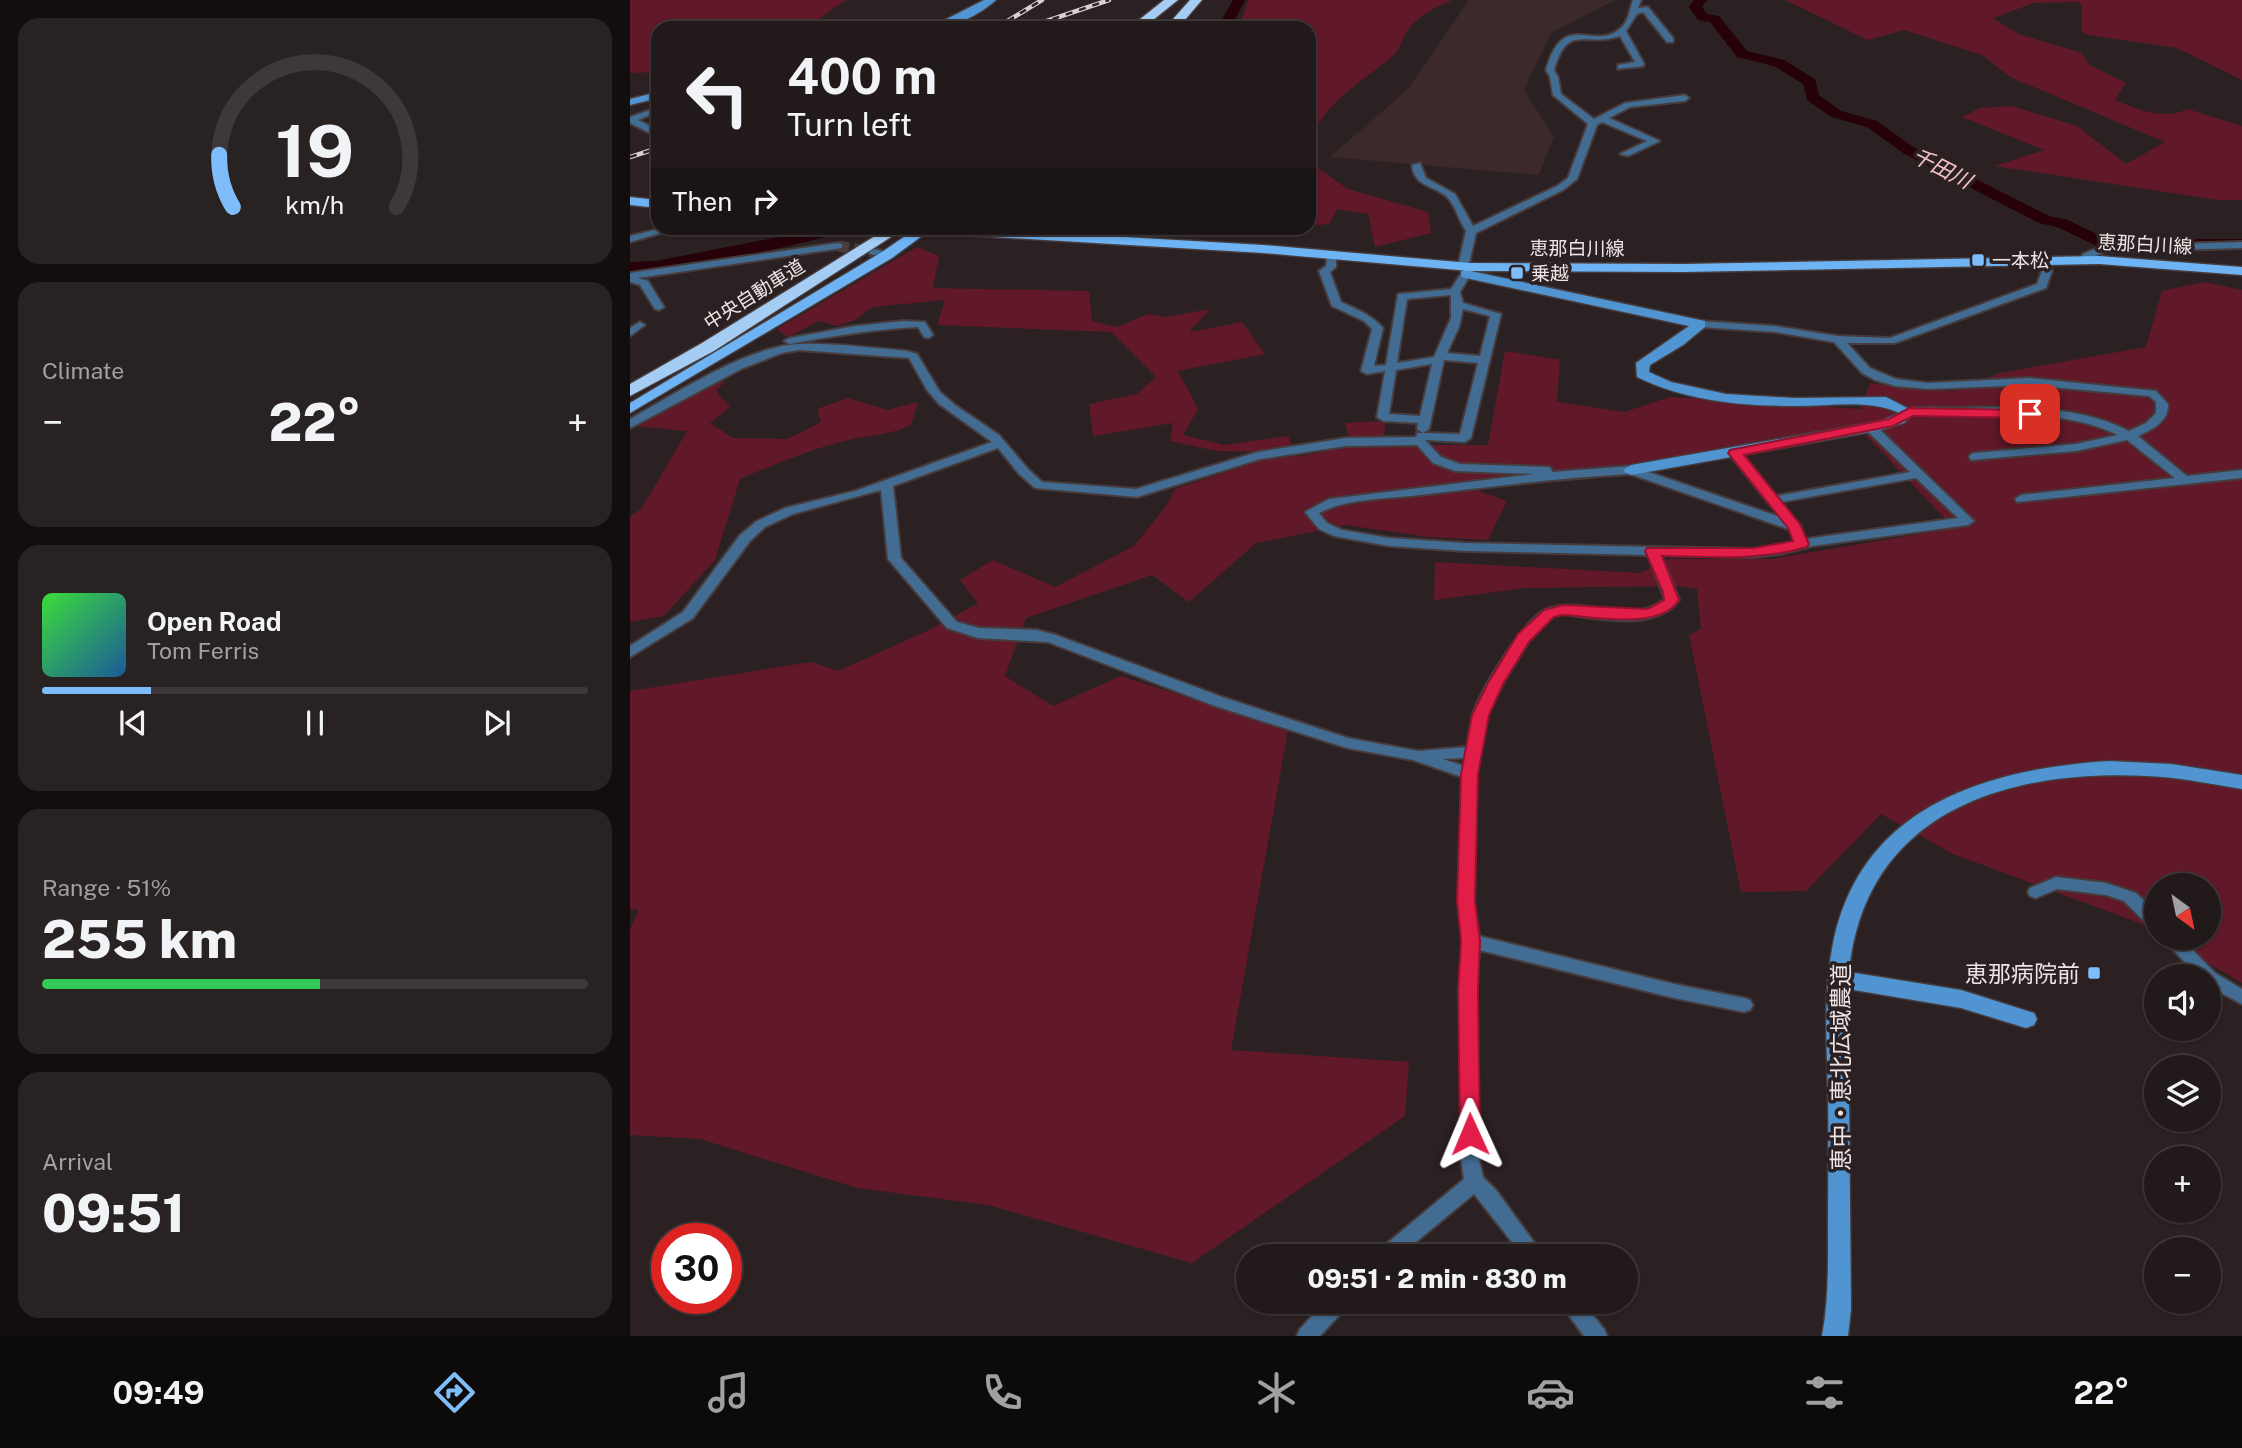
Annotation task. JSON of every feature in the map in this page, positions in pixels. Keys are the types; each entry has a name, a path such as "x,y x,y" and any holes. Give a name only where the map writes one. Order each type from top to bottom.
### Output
{"highway":[{"path":"1144,21 1172,0"},
{"path":"1156,21 1179,0"},
{"path":"1167,21 1190,0"},
{"path":"1177,21 1196,0"},
{"name":"中央自動車道","path":"630,380 766,302 836,253 874,240"},
{"name":"中央自動車道","path":"630,391 708,347 874,240"}],"main road":[{"path":"630,201 651,203"},
{"path":"630,409 874,240 892,235"},
{"name":"恵那白川線","path":"1055,235 1332,255 1466,269 2133,261 2242,271"}],"street":[{"path":"953,21 990,0"},
{"path":"1625,154 1655,141 1597,120 1557,95 1550,70 1557,45 1566,40 1609,37 1622,30 1635,12 1637,0"},
{"path":"1635,12 1645,9 1670,40"},
{"path":"1621,67 1640,64 1622,30"},
{"path":"630,102 651,98"},
{"path":"1471,232 1569,183 1597,120 1628,105 1685,99"},
{"path":"651,113 631,120 651,130"},
{"path":"1417,165 1417,173 1423,181 1451,195 1471,232 1466,269 1455,292 1459,305 1453,330 1439,358 1421,438 1437,460 1459,468 1576,473"},
{"path":"630,239 651,234"},
{"path":"2085,261 2087,256 2102,249 2238,245"},
{"path":"630,278 836,253"},
{"path":"1332,255 1331,267 1324,271 1336,304 1368,319 1378,328 1367,371 1439,358 1484,360"},
{"path":"1466,269 1700,324 1775,329 1837,339 1891,341 2042,286 2048,271 2043,261"},
{"path":"630,278 645,283 659,307"},
{"path":"1425,420 1383,417 1402,296 1455,292"},
{"path":"630,424 683,394 783,348 824,348 913,356 925,380 942,401 981,426 1000,443 1032,481 1039,485 1130,493 1145,491 1258,456 1346,442 1465,438 1496,314 1459,305"},
{"path":"783,348 787,341 879,326 921,324 928,335"},
{"path":"1700,324 1678,342 1643,363 1642,374 1660,385 1688,393 1726,398 1886,401 1909,412 2007,412 2101,424 2130,437 2184,480"},
{"path":"630,333 640,325"},
{"path":"1837,339 1866,373 1892,382 1941,386 2012,380 2062,382 2152,393 2161,399 2162,413 2150,427 2130,437 2102,443 1975,457"},
{"path":"1871,427 1968,521 1754,553 1478,547 1389,542 1339,533 1323,526 1311,512 1329,503 1372,497 1576,473 1631,470 1735,453 1893,422 1909,412"},
{"path":"630,652 672,627 694,609 746,538 761,524 789,511 887,484 1000,443"},
{"path":"1735,453 1794,527 1802,544"},
{"path":"1631,470 1794,527"},
{"path":"1773,500 1919,474"},
{"path":"2021,499 2242,474"},
{"path":"887,484 895,559 952,625 978,633 1051,638 1195,693 1284,723 1348,743 1414,755 1470,774"},
{"path":"1525,1244 1489,1196 1474,1183 1470,1159 1468,990 1471,941 1466,901 1470,774 1480,715 1524,638 1549,613 1563,610 1650,614 1666,607 1672,600 1671,592 1653,551"},
{"path":"1414,755 1474,752"},
{"name":"恵中・恵北広域農道","path":"1835,1336 1841,1278 1836,1021 1838,979 1847,925 1866,879 1895,844 1941,808 2007,782 2060,771 2147,769 2242,782"},
{"path":"2036,892 2056,883 2106,889 2130,897 2144,910"},
{"path":"1471,941 1674,991 1744,1005"},
{"path":"2182,950 2195,964"},
{"path":"1838,979 1961,999 2026,1019"},
{"path":"2221,985 2242,997"},
{"path":"1399,1244 1474,1183"},
{"path":"1307,1336 1327,1314"},
{"path":"1579,1314 1597,1336"}],"shaded area":[{"path":"630,0 846,0 820,18 828,21 651,21 651,72 630,73"},
{"path":"1248,0 1452,0 1422,16 1407,31 1396,53 1336,102 1316,127 1316,21 1241,21"},
{"path":"1469,0 1615,0 1551,33 1524,90 1554,137 1539,175 1330,157 1408,89"},
{"path":"1785,0 2242,0 2242,80 2177,48 2088,35 2081,31 2082,4 2077,2 2034,3 1993,18 2018,34 2082,53 2090,65 2126,83 2115,100 2160,114 2187,109 2242,126 2242,200 2218,200 1995,166 2044,150 1962,117 1980,108 2012,106 2077,126 2126,164 2165,142 2012,78 1982,55 1904,30 1868,40"},
{"path":"1316,167 1348,189 1428,212 1431,233 1375,247 1368,214 1337,209 1329,224 1316,225"},
{"path":"917,247 939,256 933,288 1089,291 1092,321 1117,327 1148,314 1166,317 1210,309 1189,332 1242,322 1265,354 1178,371 1198,409 1183,435 1224,445 1288,436 1297,457 1351,446 1345,423 1386,421 1382,445 1488,445 1505,351 1560,360 1557,402 1624,412 1670,397 1861,409 1870,383 1908,389 1954,391 2000,373 2146,347 2162,291 2205,282 2242,290 2242,983 2221,971 2221,964 2210,964 2186,950 2221,950 2221,873 2144,873 2144,925 1953,854 1881,814 1806,891 1741,892 1689,635 1701,629 1697,589 1677,586 1526,588 1434,600 1435,562 1640,573 1669,559 1772,559 1954,528 1855,424 1643,463 1480,479 1481,492 1507,501 1488,540 1427,537 1346,525 1256,543 1189,602 1152,575 1026,618 1005,676 1053,706 1121,676 1288,730 1231,1050 1409,1062 1405,1116 1192,1263 988,1205 857,1188 700,1139 630,1135 630,930 639,909 630,910 630,691 811,662 838,671 929,630 978,603 960,580 993,560 1055,587 1134,546 1166,506 1175,489 1256,462 1263,452 1216,451 1170,441 1173,423 1093,436 1089,404 1137,394 1156,377 1111,332 937,325 945,300 873,307 855,320 837,326 819,321 788,337 777,329"},
{"path":"726,380 716,391 730,407 710,423 733,438 788,439 821,422 817,409 848,398 887,410 918,402 911,425 824,447 740,479 715,560 664,616 630,622 630,517 642,508 687,431 634,426 690,395"}],"waterway":[{"path":"1228,21 1239,0"},
{"name":"千田川","path":"1701,0 1695,7 1703,17 1714,19 1742,54 1779,63 1810,82 1812,97 1836,114 1872,124 1908,150 2045,220 2062,223 2099,242 2123,244 2160,239 2194,244 2242,244"},
{"path":"630,267 656,266 812,235"}],"tunnel":[{"path":"838,246 872,252"}],"railway":[{"path":"1008,21 1042,0"},
{"path":"1047,21 1109,0"},
{"path":"630,157 651,150"}],"place":[{"name":"一本松","path":"1978,260"},
{"name":"乗越","path":"1517,273"},
{"name":"恵那病院前","path":"2094,973"}],"route":[{"path":"1470,1134 1468,990 1471,941 1466,901 1467,796 1480,715 1524,638 1549,613 1563,610 1631,615 1650,614 1666,607 1672,600 1671,592 1653,551 1754,553 1802,544 1794,527 1735,453 1893,422 1909,412 2030,414"}]}
